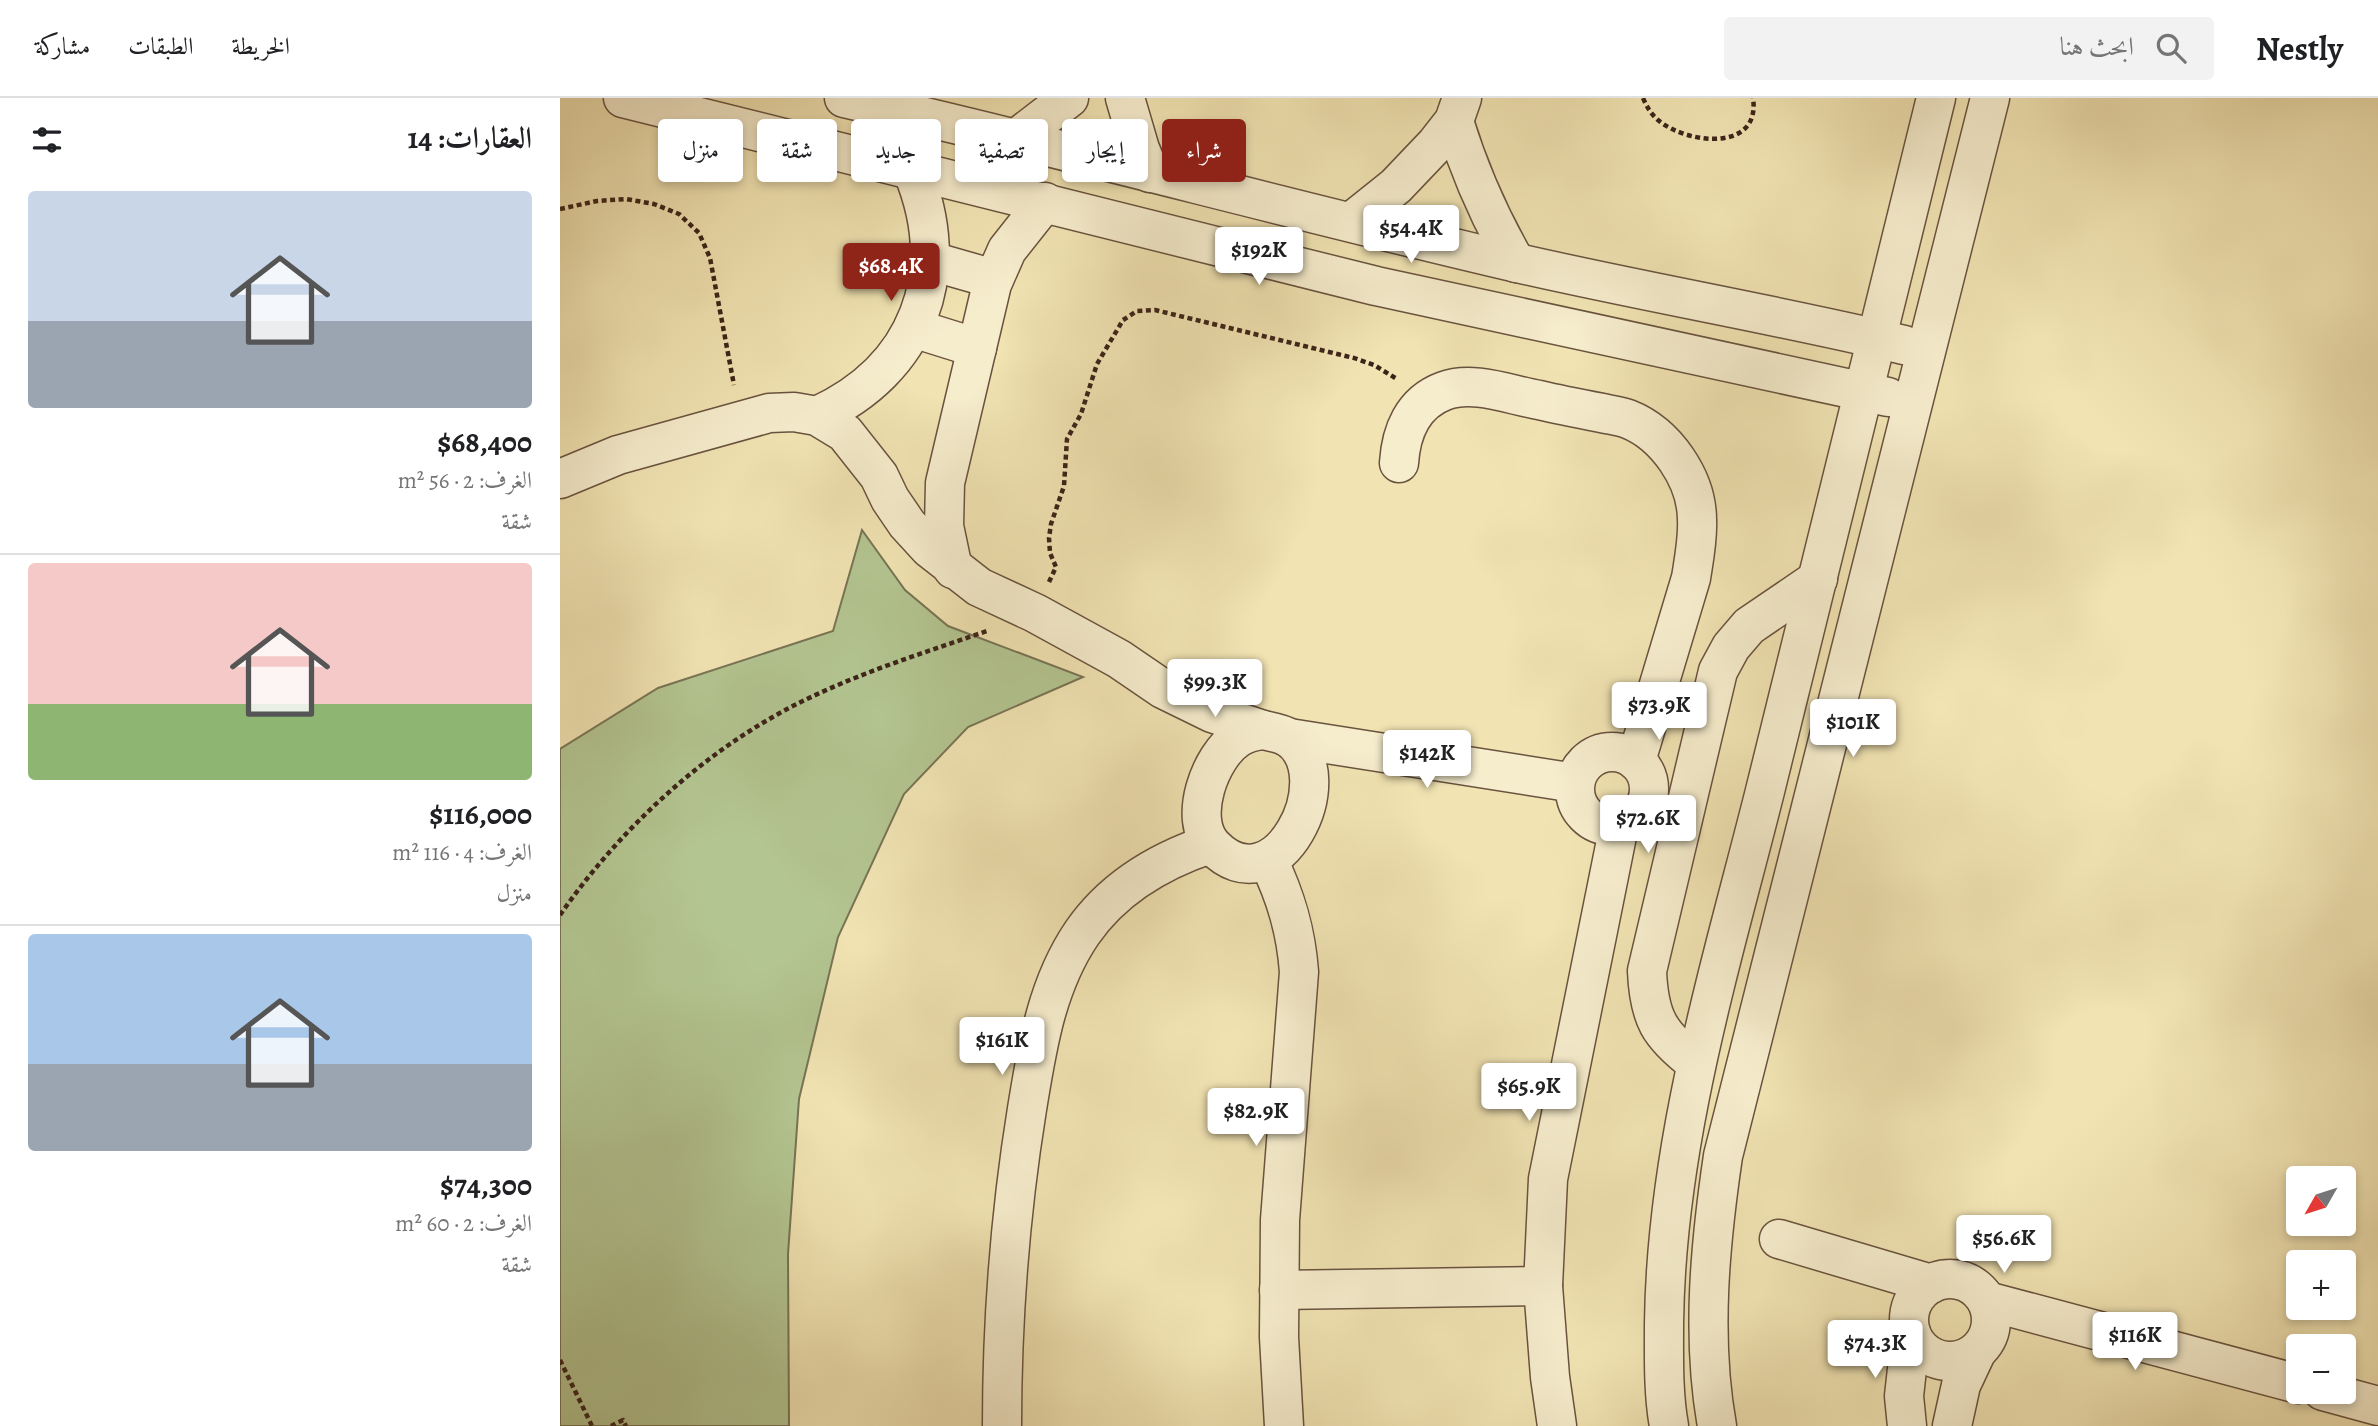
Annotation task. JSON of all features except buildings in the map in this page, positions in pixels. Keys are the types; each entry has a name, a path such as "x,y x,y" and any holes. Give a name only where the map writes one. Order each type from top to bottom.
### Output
{"street":[{"path":"624,98 685,106 851,153"},
{"path":"844,98 955,124"},
{"path":"1042,119 1069,98"},
{"path":"1125,98 1150,173"},
{"path":"1669,1426 1664,1363 1665,1292 1674,1183 1696,1063 1936,98"},
{"path":"1717,1426 1709,1353 1710,1287 1714,1221 1723,1156 1990,98"},
{"path":"1351,222 1396,186 1458,109"},
{"path":"1458,109 1463,150 1487,209 1516,263"},
{"path":"1048,146 1516,263 1926,350"},
{"path":"941,177 1376,286 1913,402"},
{"path":"817,416 838,407 874,381 889,365 913,328 928,284 931,261 927,214 916,182"},
{"path":"953,569 944,526 945,483 994,279 1007,250 1045,202"},
{"path":"1376,286 1388,232"},
{"path":"931,261 994,279"},
{"path":"913,328 977,348"},
{"path":"1399,463 1404,432 1408,422 1421,406 1444,391 1471,387 1628,419 1655,435 1676,458 1691,486 1698,517 1695,549 1691,578 1639,764"},
{"path":"560,479 618,456 769,412 817,416 845,433 879,476 907,524 929,548 979,587 1035,613 1119,659 1163,689 1212,713 1276,734 1298,747 1305,758 1308,772 1307,800 1300,822 1289,842 1279,853 1268,860 1243,863 1230,859 1210,844 1201,818 1211,773 1228,747 1250,732 1276,734 1575,783"},
{"path":"1696,1063 1673,1046 1657,1023 1648,998 1647,971 1718,671 1731,647 1749,625 1818,579"},
{"path":"1557,1426 1543,1286 1548,1179 1627,823 1641,813 1649,795 1647,775 1639,764 1627,755 1605,752 1585,763 1575,783 1575,795 1586,816 1607,826 1627,823 1679,833"},
{"path":"1639,764 1693,778"},
{"path":"1002,1426 1002,1355 1008,1259 1019,1162 1041,1030 1057,978 1083,932 1118,894 1161,863 1210,844"},
{"path":"1268,860 1291,914 1299,972 1280,1220 1279,1337 1284,1426"},
{"path":"1779,1239 1931,1284"},
{"path":"1907,1426 1904,1396 1912,1305 1920,1293 1931,1284 1956,1280 1979,1291 1987,1301 1991,1314 1990,1329 1985,1342 1976,1353 1961,1385 1952,1426"},
{"path":"1279,1290 1543,1286"},
{"path":"1987,1301 2286,1381"},
{"path":"1911,1333 1919,1347 1931,1357 1946,1361 1962,1360 1976,1353"},
{"path":"2356,1400 2378,1406"}],"path":[{"path":"1643,98 1648,111 1670,128 1683,134 1714,140 1730,137 1744,129 1754,116 1753,98"},
{"path":"560,209 597,201 626,199 654,204 679,215 699,233 710,258 741,420"},
{"path":"560,915 584,880 619,841 676,786 738,739 806,699 878,669 1035,613 1056,567 1049,538 1064,486 1067,439 1081,414 1097,364 1122,320 1138,311 1155,310 1354,358 1392,375 1408,389 1421,406"},
{"path":"560,1360 592,1426"},
{"path":"611,1426 622,1420 626,1426"}],"green space":[{"path":"862,530 905,590 948,626 1083,677 968,727 904,794 838,937 799,1099 788,1254 789,1426 560,1426 560,749 658,688 833,631"}]}
